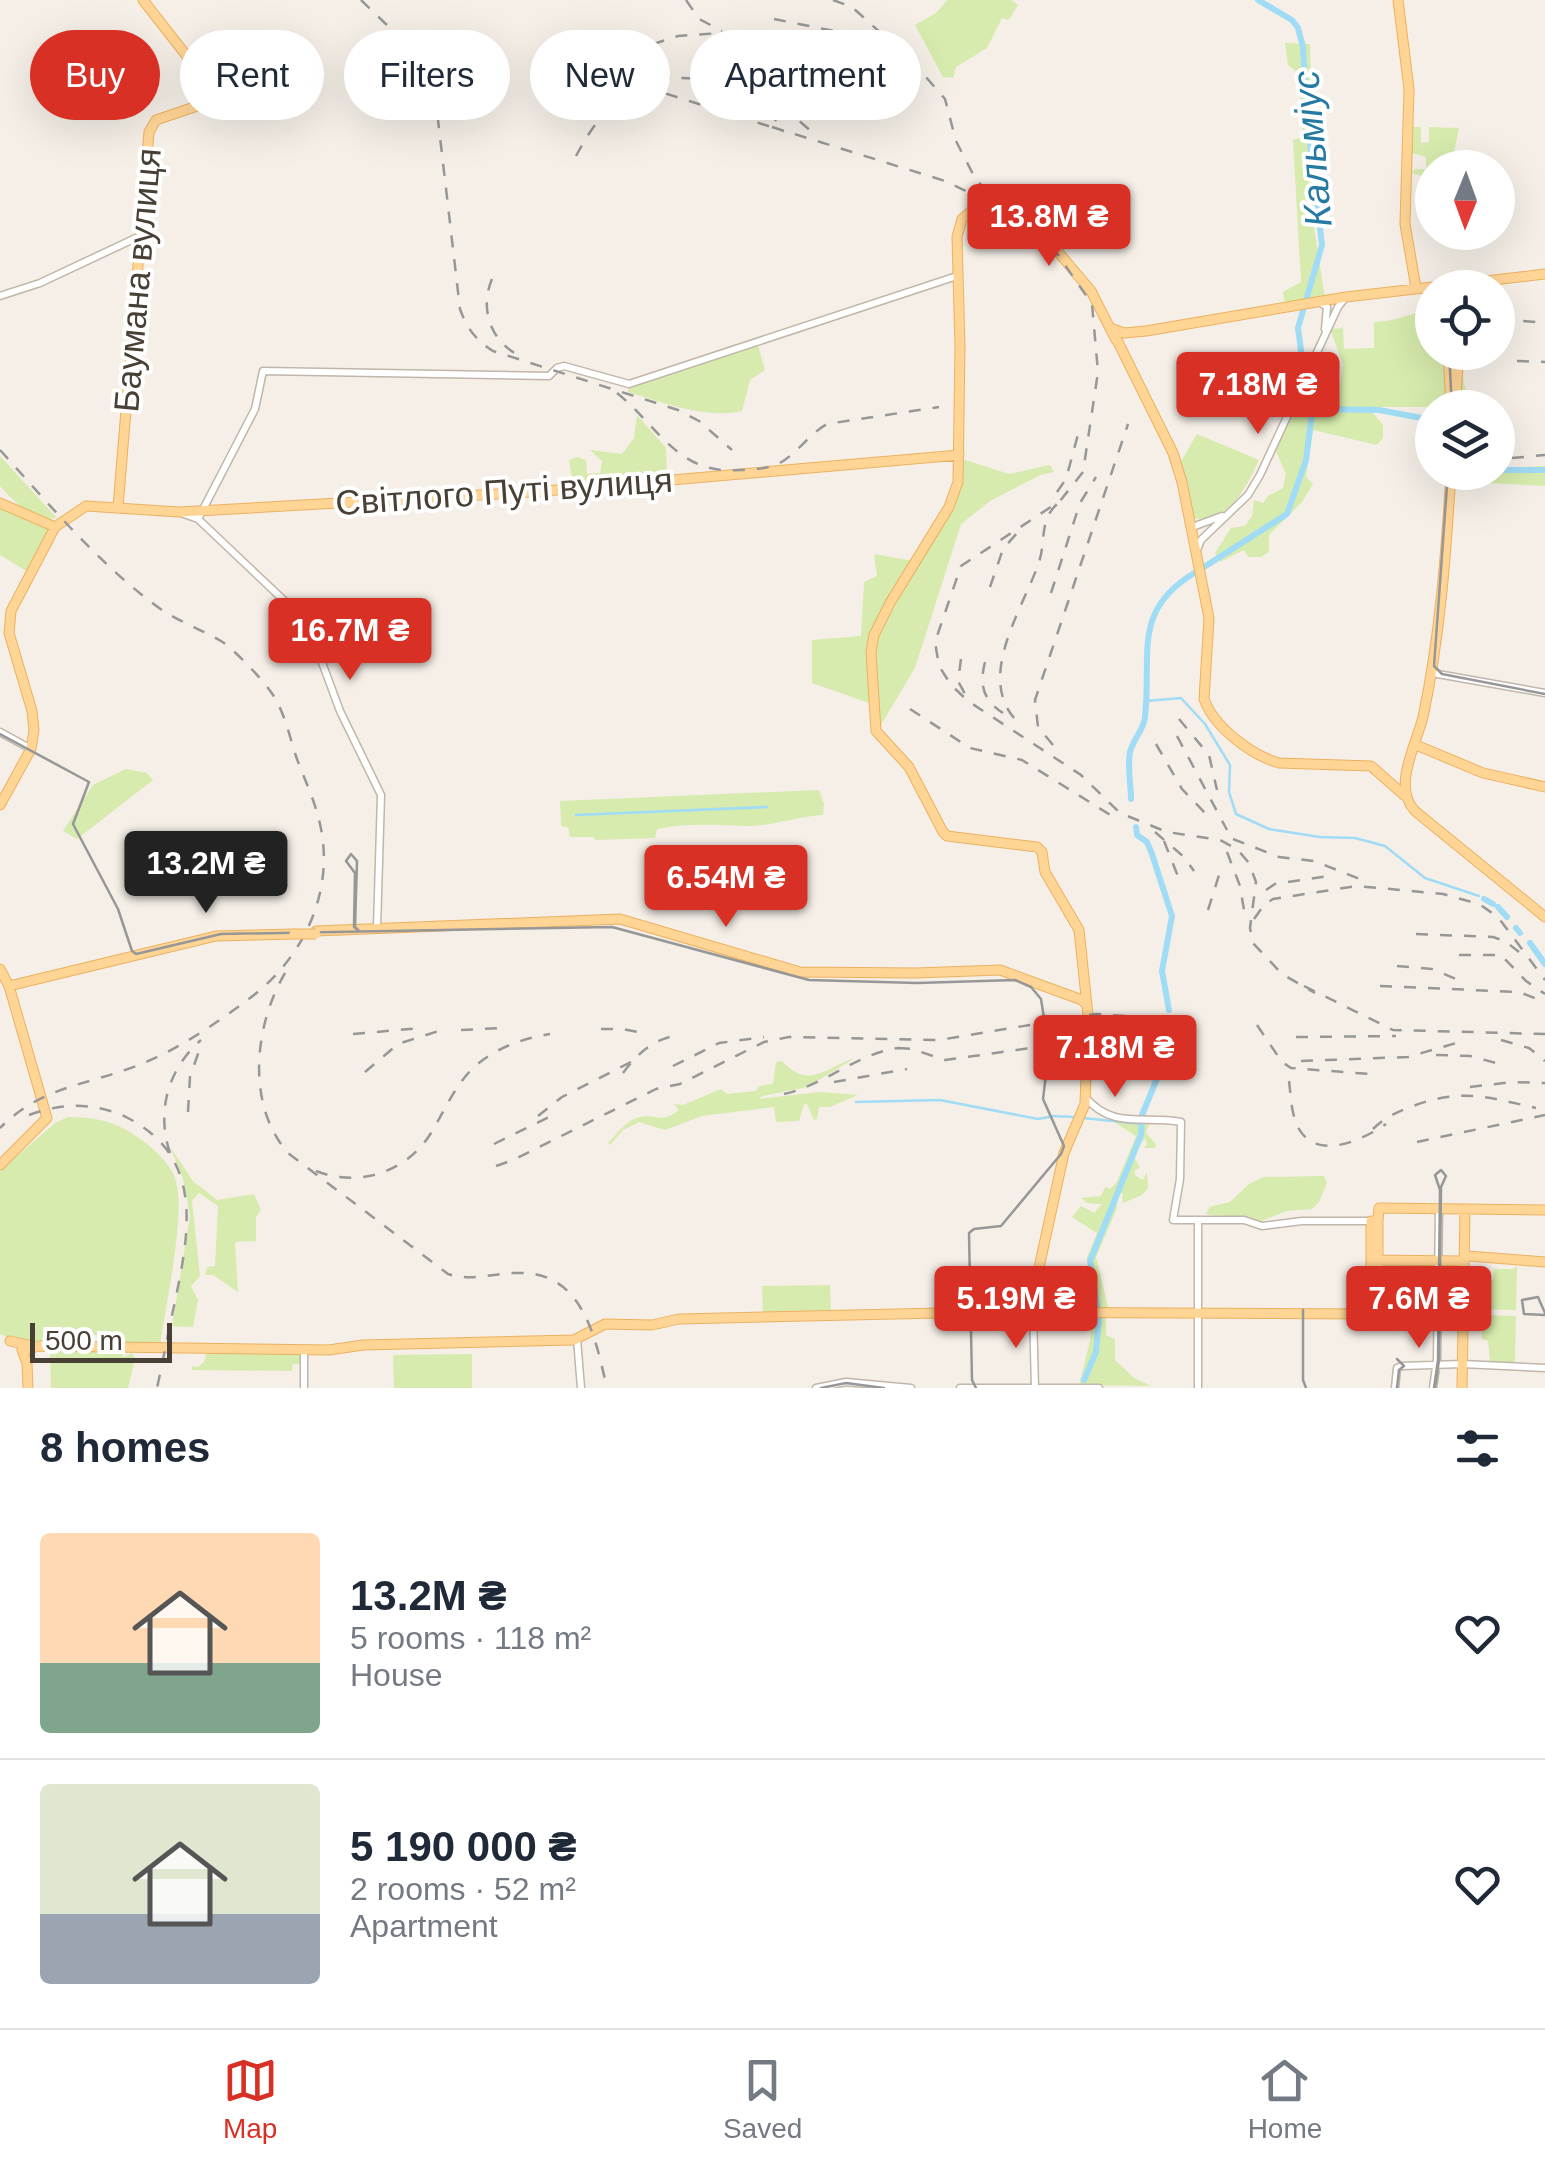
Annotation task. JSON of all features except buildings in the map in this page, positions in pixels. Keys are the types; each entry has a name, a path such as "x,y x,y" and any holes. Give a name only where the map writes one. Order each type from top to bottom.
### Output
{"main road":[{"name":"Баумана вулиця","path":"118,507 152,122 214,97 211,87 143,0"},
{"path":"1398,0 1409,88 1404,220 1415,282"},
{"path":"1033,1312 1033,1296 1064,1153 1087,1103 1087,1005 1079,930 1045,872 1040,849 1028,843 945,835 909,767 881,740 873,724 874,635 949,507 958,482 957,236 962,219 974,209 998,200 1018,206 1080,277 1108,323 1122,337 1126,358 1173,453 1194,532 1209,618 1204,700 1217,723 1279,764 1370,766 1404,795 1415,812 1545,918"},
{"path":"1515,278 1545,274"},
{"path":"1122,337 1415,288"},
{"name":"Світлого Путі вулиця","path":"52,531 86,506 201,514 560,491 959,455"},
{"path":"1404,795 1432,673 1448,490"},
{"path":"0,503 42,521 52,531 13,605 8,627 33,716 30,750 0,806"},
{"path":"1416,744 1483,772 1545,787"},
{"path":"9,986 216,936 620,919 800,972 1000,970 1087,1005"},
{"path":"0,969 9,986 47,1118 0,1165"},
{"path":"1077,998 1084,994 1086,985"},
{"path":"5,1339 36,1346 304,1350 578,1339 605,1324 652,1325 679,1319 1033,1312 1374,1314 1375,1221 1380,1208 1545,1210"},
{"path":"1462,1388 1465,1209"},
{"path":"1375,1260 1464,1260 1468,1256 1484,1256 1545,1262"},
{"path":"5,1339 22,1350 28,1363"},
{"path":"22,1350 36,1346"},
{"path":"28,1388 28,1352 36,1346"}],"street":[{"path":"0,296 40,283 140,236"},
{"path":"377,928 381,795 340,711 320,657 292,608 201,514 255,410 263,371 549,376 564,366 629,384 957,276"},
{"path":"1194,532 1232,510 1248,495 1321,343 1332,304"},
{"path":"1194,532 1202,523 1232,510"},
{"path":"1432,673 1545,693"},
{"path":"0,734 30,750"},
{"path":"1087,1103 1107,1116 1178,1121 1183,1132 1173,1220 1244,1220 1262,1226 1302,1221 1375,1221"},
{"path":"1434,1388 1440,1312 1440,1208"},
{"path":"1198,1220 1198,1388"},
{"path":"1033,1312 1035,1388"},
{"path":"1374,1314 1464,1312"},
{"path":"578,1339 580,1388"},
{"path":"304,1350 304,1388"},
{"path":"1396,1388 1401,1366 1542,1368"},
{"path":"816,1388 846,1382 912,1388"},
{"path":"829,1388 868,1388"},
{"path":"960,1388 1096,1388"}],"green space":[{"path":"947,0 1011,0 1018,5 1009,20 1002,18 987,48 956,67 953,78 943,77 915,25 936,13"},
{"path":"1285,43 1310,44 1314,227 1325,298 1285,305 1283,292 1301,282 1293,140 1303,137 1299,74 1288,65"},
{"path":"1411,127 1421,127 1421,143 1429,142 1429,127 1459,128 1454,150 1411,153"},
{"path":"1415,314 1415,370 1461,370 1466,390 1415,390 1415,407 1368,407 1383,425 1383,438 1377,445 1313,430 1306,477 1313,484 1302,502 1269,535 1269,552 1261,557 1248,557 1244,550 1220,562 1215,553 1231,528 1245,526 1252,516 1254,500 1263,503 1283,488 1286,474 1275,449 1307,381 1326,363 1338,361 1340,367 1329,374 1339,391 1343,364 1330,329 1343,328 1344,349 1374,348 1374,322"},
{"path":"757,342 765,370 750,380 742,411 699,411 628,392 630,385"},
{"path":"637,415 666,448 667,477 592,484 599,474 587,484 572,477 569,460 578,457 586,460 587,474 600,473 602,461 590,450 622,454 634,438"},
{"path":"1197,434 1259,460 1234,502 1226,510 1205,518 1192,518 1180,463"},
{"path":"0,456 57,518 33,514 0,486"},
{"path":"962,459 1009,474 1050,465 1054,472 1040,475 990,501 961,524 915,668 879,728 876,639 943,523"},
{"path":"1545,466 1545,486 1515,484 1515,467"},
{"path":"0,506 49,533 28,572 0,555"},
{"path":"874,554 913,561 880,628 869,703 812,683 812,640 861,636 864,582 877,576"},
{"path":"126,769 147,773 153,780 77,839 63,831 93,785"},
{"path":"819,790 823,815 764,825 679,826 657,829 655,838 596,840 570,837 568,827 561,826 560,801"},
{"path":"855,1058 807,1087 758,1099 820,1092 858,1095 830,1107 819,1107 817,1119 804,1104 799,1121 776,1122 774,1107 702,1116 665,1130 639,1122 608,1143 635,1119 673,1114 679,1110 674,1104 683,1105 721,1089 727,1094 756,1091 759,1086 773,1084 776,1062 782,1061 792,1070 809,1075"},
{"path":"68,1117 114,1124 131,1133 160,1156 175,1178 177,1236 160,1346 104,1345 104,1335 94,1335 93,1345 27,1344 0,1334 0,1171 55,1123"},
{"path":"1114,1122 1150,1122 1146,1133 1156,1144 1155,1148 1144,1148 1145,1138 1133,1155 1140,1168 1135,1175 1143,1180 1147,1172 1148,1188 1123,1203 1122,1192 1117,1197 1117,1208 1096,1257 1109,1311 1092,1310 1087,1257 1097,1233 1072,1217 1081,1206 1094,1213 1106,1205 1087,1203 1081,1198 1101,1196 1105,1187 1110,1189 1117,1182 1136,1136"},
{"path":"170,1147 193,1181 217,1200 254,1194 261,1210 256,1217 256,1241 235,1242 238,1292 213,1275 205,1275 207,1267 215,1266 218,1206 199,1193 192,1201 200,1276 191,1286 198,1300 193,1327 172,1326 190,1216 183,1179"},
{"path":"1324,1176 1327,1183 1312,1209 1287,1211 1261,1221 1206,1214 1210,1207 1230,1202 1249,1184 1264,1177"},
{"path":"1517,1266 1516,1310 1467,1309 1468,1275 1493,1280 1494,1269"},
{"path":"830,1285 831,1315 763,1316 762,1286"},
{"path":"1486,1315 1516,1316 1515,1363 1490,1362 1488,1341 1482,1339"},
{"path":"1092,1316 1106,1317 1106,1335 1115,1339 1115,1360 1134,1378 1151,1386 1079,1385"},
{"path":"50,1351 122,1351 123,1357 132,1353 135,1359 128,1388 51,1388"},
{"path":"207,1352 303,1353 302,1364 293,1364 292,1371 192,1370 192,1366 204,1362"},
{"path":"472,1354 472,1388 394,1388 393,1355"}],"waterway":[{"name":"Кальміус","path":"1204,567 1287,514 1306,460 1313,405 1313,389 1302,358 1298,328 1322,245 1303,47 1292,20 1258,0"},
{"path":"1312,409 1379,410 1415,417"},
{"path":"1515,470 1545,470"},
{"name":"Кальміус","path":"1131,799 1129,758 1145,717 1147,653 1153,618 1175,587 1196,572"},
{"path":"1146,701 1181,698 1205,724 1230,765 1229,792 1236,814 1269,829 1355,838 1385,846 1425,878 1479,896"},
{"path":"576,815 767,807"},
{"name":"Кальміус","path":"1136,827 1137,835 1147,842 1152,854 1172,916 1162,971 1169,1010"},
{"path":"1484,899 1493,904"},
{"path":"1498,907 1507,917"},
{"path":"1516,928 1520,933"},
{"path":"1530,943 1545,964"},
{"name":"Кальміус","path":"1084,1380 1096,1352 1099,1318 1090,1261 1141,1135 1142,1115 1163,1064 1171,1022"},
{"path":"856,1102 940,1100 1038,1119 1049,1117"},
{"path":"1051,1116 1075,1117"},
{"path":"1083,1118 1142,1124"}],"tram line":[{"path":"1450,370 1451,390"},
{"path":"1447,490 1434,666 1442,674 1545,694"},
{"path":"0,734 89,782 73,824 118,909 136,954 221,934 612,927 809,980 1015,980 1031,987 1041,999 1049,1050 1043,1099 1064,1146 1001,1226 969,1233 972,1380 976,1388"},
{"path":"351,854 357,861 355,927 359,931 354,927 355,873 346,861 351,854"},
{"path":"1434,1388 1438,1360 1440,1190 1435,1175 1441,1170 1446,1176 1441,1187 1439,1360 1435,1388"},
{"path":"1545,1313 1538,1297 1522,1300 1524,1314 1545,1315"},
{"path":"1414,1312 1435,1312 1439,1306"},
{"path":"1303,1310 1306,1388"},
{"path":"1397,1359 1404,1366 1399,1370 1397,1388"},
{"path":"821,1388 846,1383 884,1388"}],"railway":[{"path":"361,0 417,54 435,94 460,309 473,333 493,351 678,410 699,421 732,450"},
{"path":"686,0 699,19 720,30"},
{"path":"833,0 852,7 878,30"},
{"path":"774,19 879,40 912,61 945,99 956,141 976,180 1058,255 1092,304 1098,372 1083,472 1060,501 961,566 935,642 939,666 968,701 1081,775 1120,813 1167,832 1220,840 1237,849 1249,863 1256,882 1250,928 1253,943 1282,974 1315,993"},
{"path":"670,39 720,33 743,42 780,104 812,132"},
{"path":"670,78 708,80 736,89 783,126"},
{"path":"576,156 610,109 621,100 646,91 661,92 784,131"},
{"path":"772,127 945,181 968,192 987,208"},
{"path":"492,279 487,300 489,321 499,339 516,354"},
{"path":"1515,319 1545,324"},
{"path":"1517,361 1545,362"},
{"path":"617,393 685,457 718,470 778,464 827,424 939,407"},
{"path":"1053,745 1038,727 1035,700 1128,424"},
{"path":"1057,492 1066,479 1080,427"},
{"path":"0,450 133,588 163,611 227,645 269,689 284,718 316,809 323,843 320,895 312,919 300,943 267,984 165,1053 48,1095 0,1128"},
{"path":"1515,458 1545,455"},
{"path":"1051,593 1080,503 1096,477"},
{"path":"1014,718 1004,701 1002,661 1039,562 1045,524 1057,504"},
{"path":"990,587 1003,549 1017,533"},
{"path":"961,659 958,681 965,694"},
{"path":"985,662 984,691 1003,713"},
{"path":"910,709 970,748 1022,760 1112,816"},
{"path":"1179,719 1209,755 1217,790"},
{"path":"1177,736 1227,830"},
{"path":"1156,744 1182,789 1205,813"},
{"path":"1155,832 1194,871"},
{"path":"1233,839 1279,857 1314,861 1365,881"},
{"path":"1164,841 1181,884"},
{"path":"1227,852 1240,886 1245,916"},
{"path":"1208,910 1220,872"},
{"path":"1266,890 1275,884 1329,876"},
{"path":"1254,919 1273,899 1357,886 1443,894 1479,904 1498,917 1545,980"},
{"path":"1416,934 1493,937 1519,952"},
{"path":"1459,955 1501,955 1545,994"},
{"path":"1397,966 1432,969 1456,979"},
{"path":"285,973 266,1017 259,1065 265,1112 288,1153 448,1274 474,1277 516,1273 539,1275 557,1283 571,1295 591,1328 607,1388"},
{"path":"1304,986 1393,1030 1545,1034"},
{"path":"1380,986 1519,992 1545,1002"},
{"path":"496,1166 764,1042 789,1037 939,1040 1096,1014 1169,1019"},
{"path":"1257,1025 1282,1062 1291,1068 1369,1074"},
{"path":"353,1034 421,1028"},
{"path":"461,1030 502,1028"},
{"path":"365,1072 398,1044 445,1029"},
{"path":"601,1029 648,1034"},
{"path":"316,1171 349,1178 395,1167 421,1147 473,1068 509,1045 550,1034"},
{"path":"623,1073 647,1048 679,1035"},
{"path":"1296,1037 1396,1036"},
{"path":"673,1066 719,1043 764,1037"},
{"path":"170,1153 164,1122 168,1092 180,1064 201,1040"},
{"path":"1501,1040 1529,1048 1545,1061"},
{"path":"1301,1061 1408,1057 1463,1041"},
{"path":"898,1048 945,1060 1031,1048"},
{"path":"784,1094 868,1056 898,1048"},
{"path":"188,1112 190,1077 199,1051"},
{"path":"1436,1055 1470,1056 1496,1063"},
{"path":"538,1116 562,1097 631,1062"},
{"path":"834,1082 907,1069"},
{"path":"1289,1081 1296,1124 1307,1139 1318,1144 1354,1141 1386,1124"},
{"path":"1470,1087 1545,1083"},
{"path":"1373,1129 1402,1110 1446,1097 1489,1098 1536,1108"},
{"path":"29,1115 78,1106 114,1112 152,1134 169,1153 180,1176 186,1200 184,1252 157,1388"},
{"path":"1417,1142 1545,1115"},
{"path":"494,1144 551,1116"}]}
